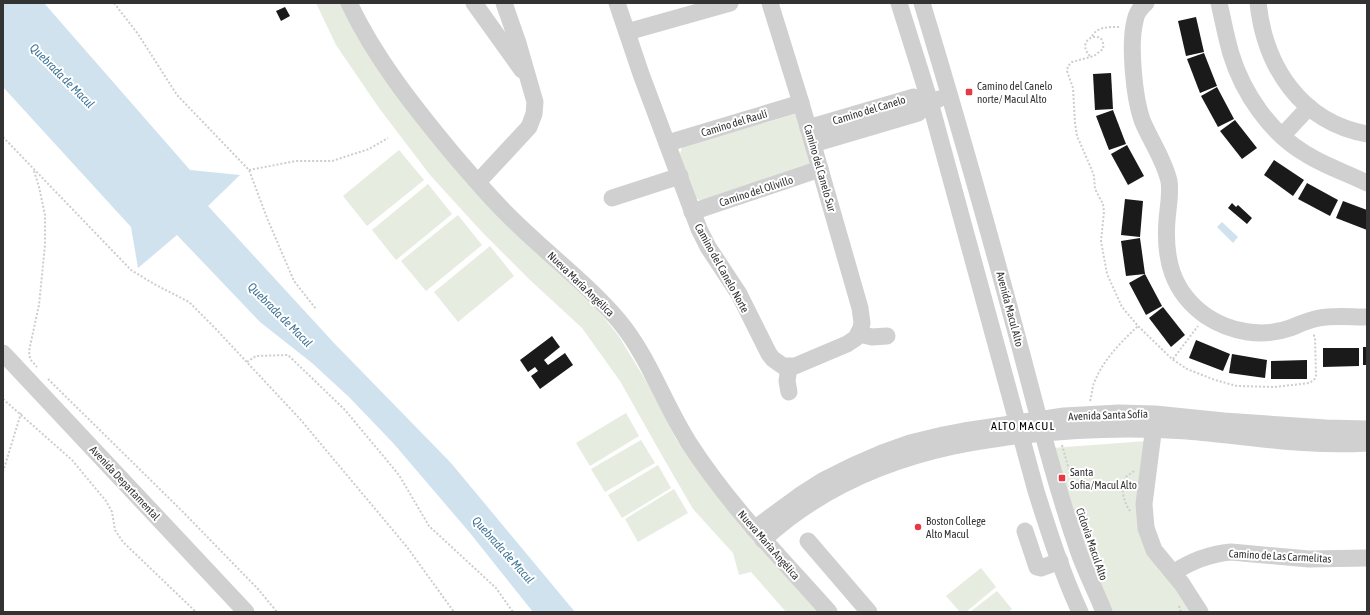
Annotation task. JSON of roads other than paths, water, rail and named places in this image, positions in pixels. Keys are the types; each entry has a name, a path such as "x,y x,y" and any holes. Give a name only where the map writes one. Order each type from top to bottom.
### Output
{"street":[{"name":"Nueva María Angélica","path":"348,3 363,31 395,80 423,118 478,182 526,232 596,296 621,323 638,350 688,442 712,476 758,534 829,612"},
{"path":"474,3 530,82"},
{"path":"478,182 531,123 536,108 530,82 504,3"},
{"name":"Camino del Canelo Norte","path":"617,3 692,212 704,239 739,294 768,354 778,363 789,367"},
{"path":"627,32 730,3"},
{"name":"Camino del Canelo Sur","path":"770,3 811,136 860,308 862,323 859,334"},
{"name":"Avenida Macul Alto","path":"899,3 930,102 1036,491 1060,562 1080,612"},
{"name":"Avenida Macul Alto","path":"922,3 951,96 1045,428 1054,478 1079,552 1104,612"},
{"path":"1146,3 1138,13 1134,27 1133,53 1136,100 1142,119 1162,162 1168,180 1170,194 1166,238 1168,260 1182,292 1197,309 1216,322 1237,330 1260,333 1271,332 1289,328 1307,321 1332,316 1367,317"},
{"path":"1219,3 1226,37 1238,72 1253,99 1271,125 1282,136 1308,155 1367,183"},
{"path":"1258,3 1264,35 1273,62 1288,86 1309,107 1333,123 1347,129 1367,134"},
{"name":"Camino del Canelo","path":"811,136 914,97 930,102 951,96"},
{"name":"Camino del Raulí","path":"668,143 801,103"},
{"path":"1282,136 1309,107"},
{"name":"Camino del Olivillo","path":"692,212 820,169"},
{"path":"612,198 680,176"},
{"path":"789,392 787,381 789,367 801,364 847,344 859,334 872,337 887,336"},
{"name":"Avenida Departamental","path":"3,353 246,612"},
{"name":"Avenida Santa Sofía","path":"1045,428 1088,414 1155,422 1367,428"},
{"path":"1155,422 1144,504 1148,534 1154,550 1173,573 1200,612"},
{"name":"Avenida Santa Sofía","path":"758,534 786,521 828,493 871,472 902,460 1020,429 1106,429 1155,422 1187,431 1306,443 1367,443"},
{"path":"1025,531 1037,567 1041,568 1060,562"},
{"path":"808,541 869,612"},
{"name":"Camino de Las Carmelitas","path":"1173,573 1192,562 1221,553 1231,552 1309,559 1367,558"}],"water":[{"name":"Quebrada de Macul","path":"3,3 44,3 190,170 240,175 208,206 334,343 451,463 575,612 533,612 470,533 394,444 349,397 312,363 260,322 177,235 138,268 131,227 3,87"},
{"path":"1222,222 1238,237 1233,243 1217,227"}],"place":[{"name":"Camino del Canelo norte/ Macul Alto","path":"969,92"},
{"name":"Santa Sofia/Macul Alto","path":"1062,478"},
{"name":"Boston College Alto Macul","path":"918,527"}],"district":[{"name":"ALTO MACUL","path":"1023,426"}]}
